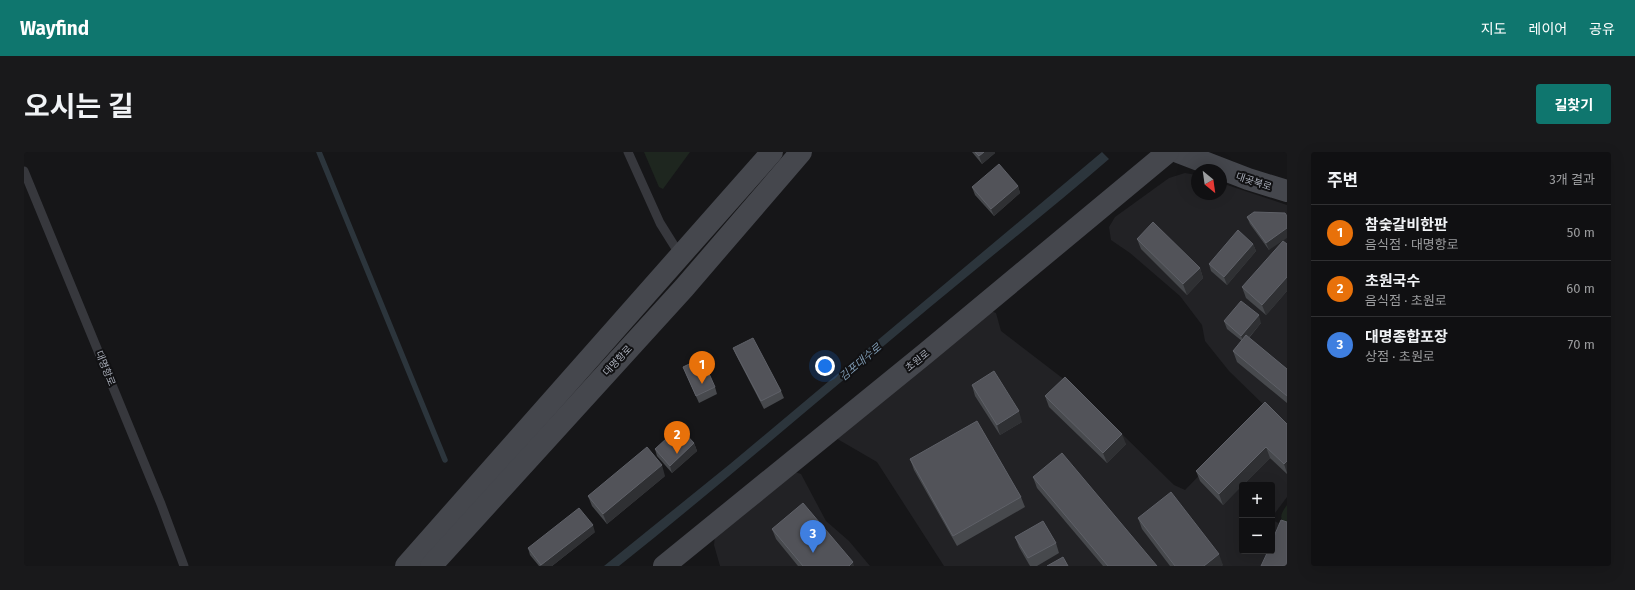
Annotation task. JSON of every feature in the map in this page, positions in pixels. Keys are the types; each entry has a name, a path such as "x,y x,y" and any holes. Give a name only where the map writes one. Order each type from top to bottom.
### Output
{"main road":[{"name":"초원로","path":"664,566 909,367 1168,152"},
{"name":"대곶북로","path":"1178,152 1248,180 1287,191"},
{"name":"대명항로","path":"406,566 680,255 791,155"},
{"name":"대명항로","path":"431,566 684,288 791,155"}],"lane":[{"path":"628,152 660,223 680,255"},
{"name":"대명항로","path":"24,171 161,504 184,566"}],"shaded area":[{"path":"644,152 690,152 663,189 659,187"},
{"path":"1185,173 1191,174 1191,200 1227,200 1227,185 1287,205 1287,497 1275,513 1275,482 1239,482 1239,554 1275,554 1275,521 1287,527 1287,566 944,566 877,462 834,437 989,310 996,313 1001,331 1074,387 1174,485 1185,490 1266,407 1229,371 1205,341 1202,325 1180,296 1130,253 1111,240 1109,227 1115,217 1169,178"},
{"path":"795,472 801,474 826,521 849,541 870,566 720,566 714,545 715,535"},
{"path":"1287,505 1287,524 1282,520 1281,515"}],"water":[{"name":"김포대수로","path":"1102,152 1109,159 736,470 619,566 604,566 730,464"}],"building":[{"path":"975,152 984,152 979,156"},
{"path":"999,164 1018,186 991,209 972,187"},
{"path":"1254,212 1285,213 1287,216 1287,228 1266,243 1247,217"},
{"path":"1153,222 1200,268 1183,284 1137,239"},
{"path":"1238,230 1253,244 1224,277 1209,264"},
{"path":"1283,241 1287,244 1287,277 1262,305 1242,287"},
{"path":"1241,301 1259,315 1241,336 1224,321"},
{"path":"1246,335 1287,369 1287,396 1233,351"},
{"path":"753,338 781,391 761,401 733,348"},
{"path":"702,358 715,387 696,396 683,367"},
{"path":"994,371 1019,411 997,425 972,385"},
{"path":"1065,377 1122,434 1103,453 1045,396"},
{"path":"1265,402 1287,424 1287,461 1284,464 1266,447 1219,494 1196,471"},
{"path":"977,421 1021,497 953,536 910,459"},
{"path":"679,427 694,443 670,466 655,449"},
{"path":"647,447 662,465 603,514 588,496"},
{"path":"1062,453 1157,566 1108,566 1033,477"},
{"path":"1171,492 1219,554 1204,566 1175,566 1138,518"},
{"path":"803,503 853,562 849,566 803,566 772,529"},
{"path":"579,508 593,525 541,565 528,548"},
{"path":"1281,520 1287,522 1287,566 1261,566 1267,554 1275,554 1275,534"},
{"path":"1043,521 1056,543 1028,558 1015,537"},
{"path":"1063,557 1068,566 1047,566"}],"waterway":[{"path":"319,152 445,460"}],"place":[{"name":"참숯갈비한판","path":"702,384"},
{"name":"초원국수","path":"677,454"},
{"name":"대명종합포장","path":"813,553"}]}
